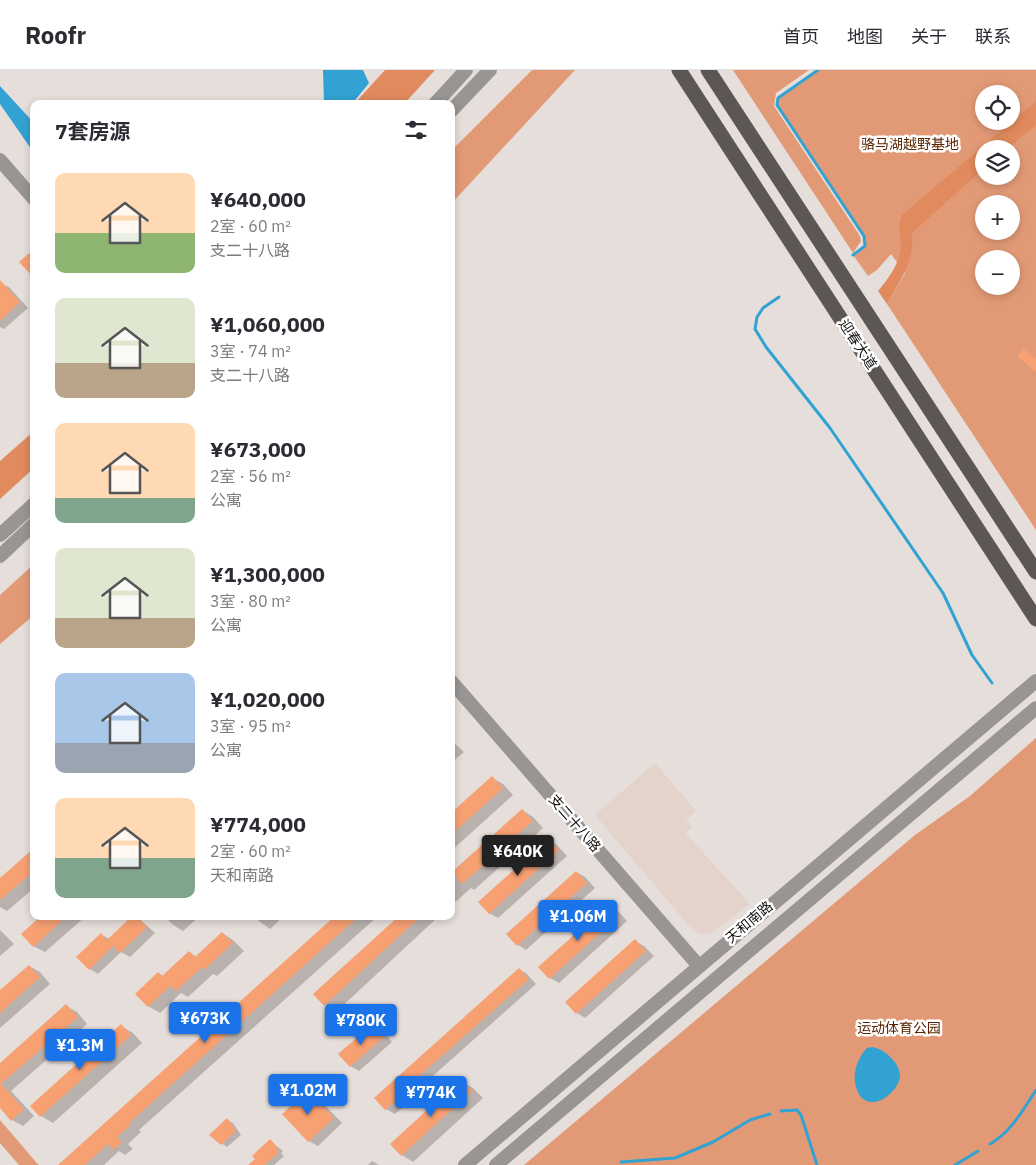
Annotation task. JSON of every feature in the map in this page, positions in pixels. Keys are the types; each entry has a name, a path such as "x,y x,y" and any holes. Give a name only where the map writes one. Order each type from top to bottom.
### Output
{"main road":[{"name":"迎春大道","path":"679,70 1036,619"},
{"name":"迎春大道","path":"708,70 1036,572"}],"street":[{"path":"439,100 466,70"},
{"path":"455,107 490,70"},
{"path":"0,160 30,194"},
{"path":"0,535 30,508"},
{"path":"0,556 30,528"},
{"name":"天和南路","path":"465,1165 698,965 1036,680"},
{"name":"支二十八路","path":"455,686 698,965"},
{"name":"天和南路","path":"496,1165 1036,708"}],"shaded area":[{"path":"385,70 435,70 408,100 358,100"},
{"path":"1036,101 1036,125 1018,140 990,140 1002,130 1020,130 1020,115"},
{"path":"975,153 975,176 912,233 911,252 906,270 887,304 878,291 890,276 899,258 902,215"},
{"path":"30,435 30,472 0,499 0,461"},
{"path":"655,763 696,811 686,820 692,827 686,834 750,904 710,934 699,933 690,927 595,815"}],"green space":[{"path":"532,70 575,70 455,200 455,147"},
{"path":"733,70 809,70 776,93 774,106 860,236 861,241 853,253"},
{"name":"骆马湖越野基地","path":"818,70 1036,70 1036,530 887,304 905,273 891,254 877,270 868,276 853,255 865,246 864,236 777,105 778,98"},
{"path":"30,568 30,618 0,644 0,595"},
{"name":"运动体育公园","path":"1036,738 1036,1165 524,1165 915,835 970,796"},
{"path":"0,1120 39,1165 19,1165 0,1143"}],"water":[{"path":"323,70 363,70 369,83 355,100 324,100"},
{"path":"0,86 30,119 30,147 0,104"},
{"path":"872,1047 883,1051 895,1062 900,1076 894,1090 880,1100 872,1102 865,1100 859,1094 855,1078 857,1064 861,1055 867,1048"}],"building":[{"path":"30,252 30,274 19,262"},
{"path":"0,280 20,302 0,321"},
{"path":"1024,348 1036,359 1036,372 1017,356"},
{"path":"492,776 503,788 455,831 455,809"},
{"path":"522,809 533,821 462,884 455,876 455,869"},
{"path":"548,839 559,850 489,914 478,902"},
{"path":"30,852 30,874 0,900 0,878"},
{"path":"576,871 587,883 517,946 506,934"},
{"path":"609,904 619,916 549,979 538,967"},
{"path":"37,920 63,920 33,947 21,934"},
{"path":"128,920 141,920 147,927 120,953 113,946 89,970 76,957 101,933 107,940"},
{"path":"331,920 355,920 129,1123 131,1125 117,1137 122,1142 113,1150 108,1144 85,1165 58,1165"},
{"path":"395,920 417,920 324,1006 313,994"},
{"path":"222,932 233,943 204,970 202,967 176,991 170,986 148,1007 135,994 158,972 162,976 189,951 195,957"},
{"path":"635,939 646,951 576,1014 565,1002"},
{"path":"29,965 40,977 0,1013 0,990"},
{"path":"519,968 529,979 418,1077 420,1080 385,1110 374,1098"},
{"path":"66,1004 78,1017 1,1084 24,1109 11,1121 0,1108 0,1063"},
{"path":"121,1024 131,1035 40,1117 30,1106"},
{"path":"373,1024 384,1037 350,1067 338,1054"},
{"path":"461,1079 472,1091 401,1156 390,1144"},
{"path":"308,1090 334,1118 308,1142 282,1114"},
{"path":"227,1118 236,1131 221,1145 209,1135"},
{"path":"270,1139 279,1152 265,1165 248,1165 255,1159 252,1156"}],"waterway":[{"path":"818,70 778,98 777,105 864,236 865,246 853,255"},
{"path":"779,297 763,308 757,317 755,329 766,347 830,428 943,593 972,655 992,683"},
{"path":"990,1144 1010,1127 1036,1090"},
{"path":"781,1111 797,1110 801,1115 817,1165"},
{"path":"621,1162 675,1158 713,1142 750,1120 770,1114"},
{"path":"955,1165 978,1151"}]}
